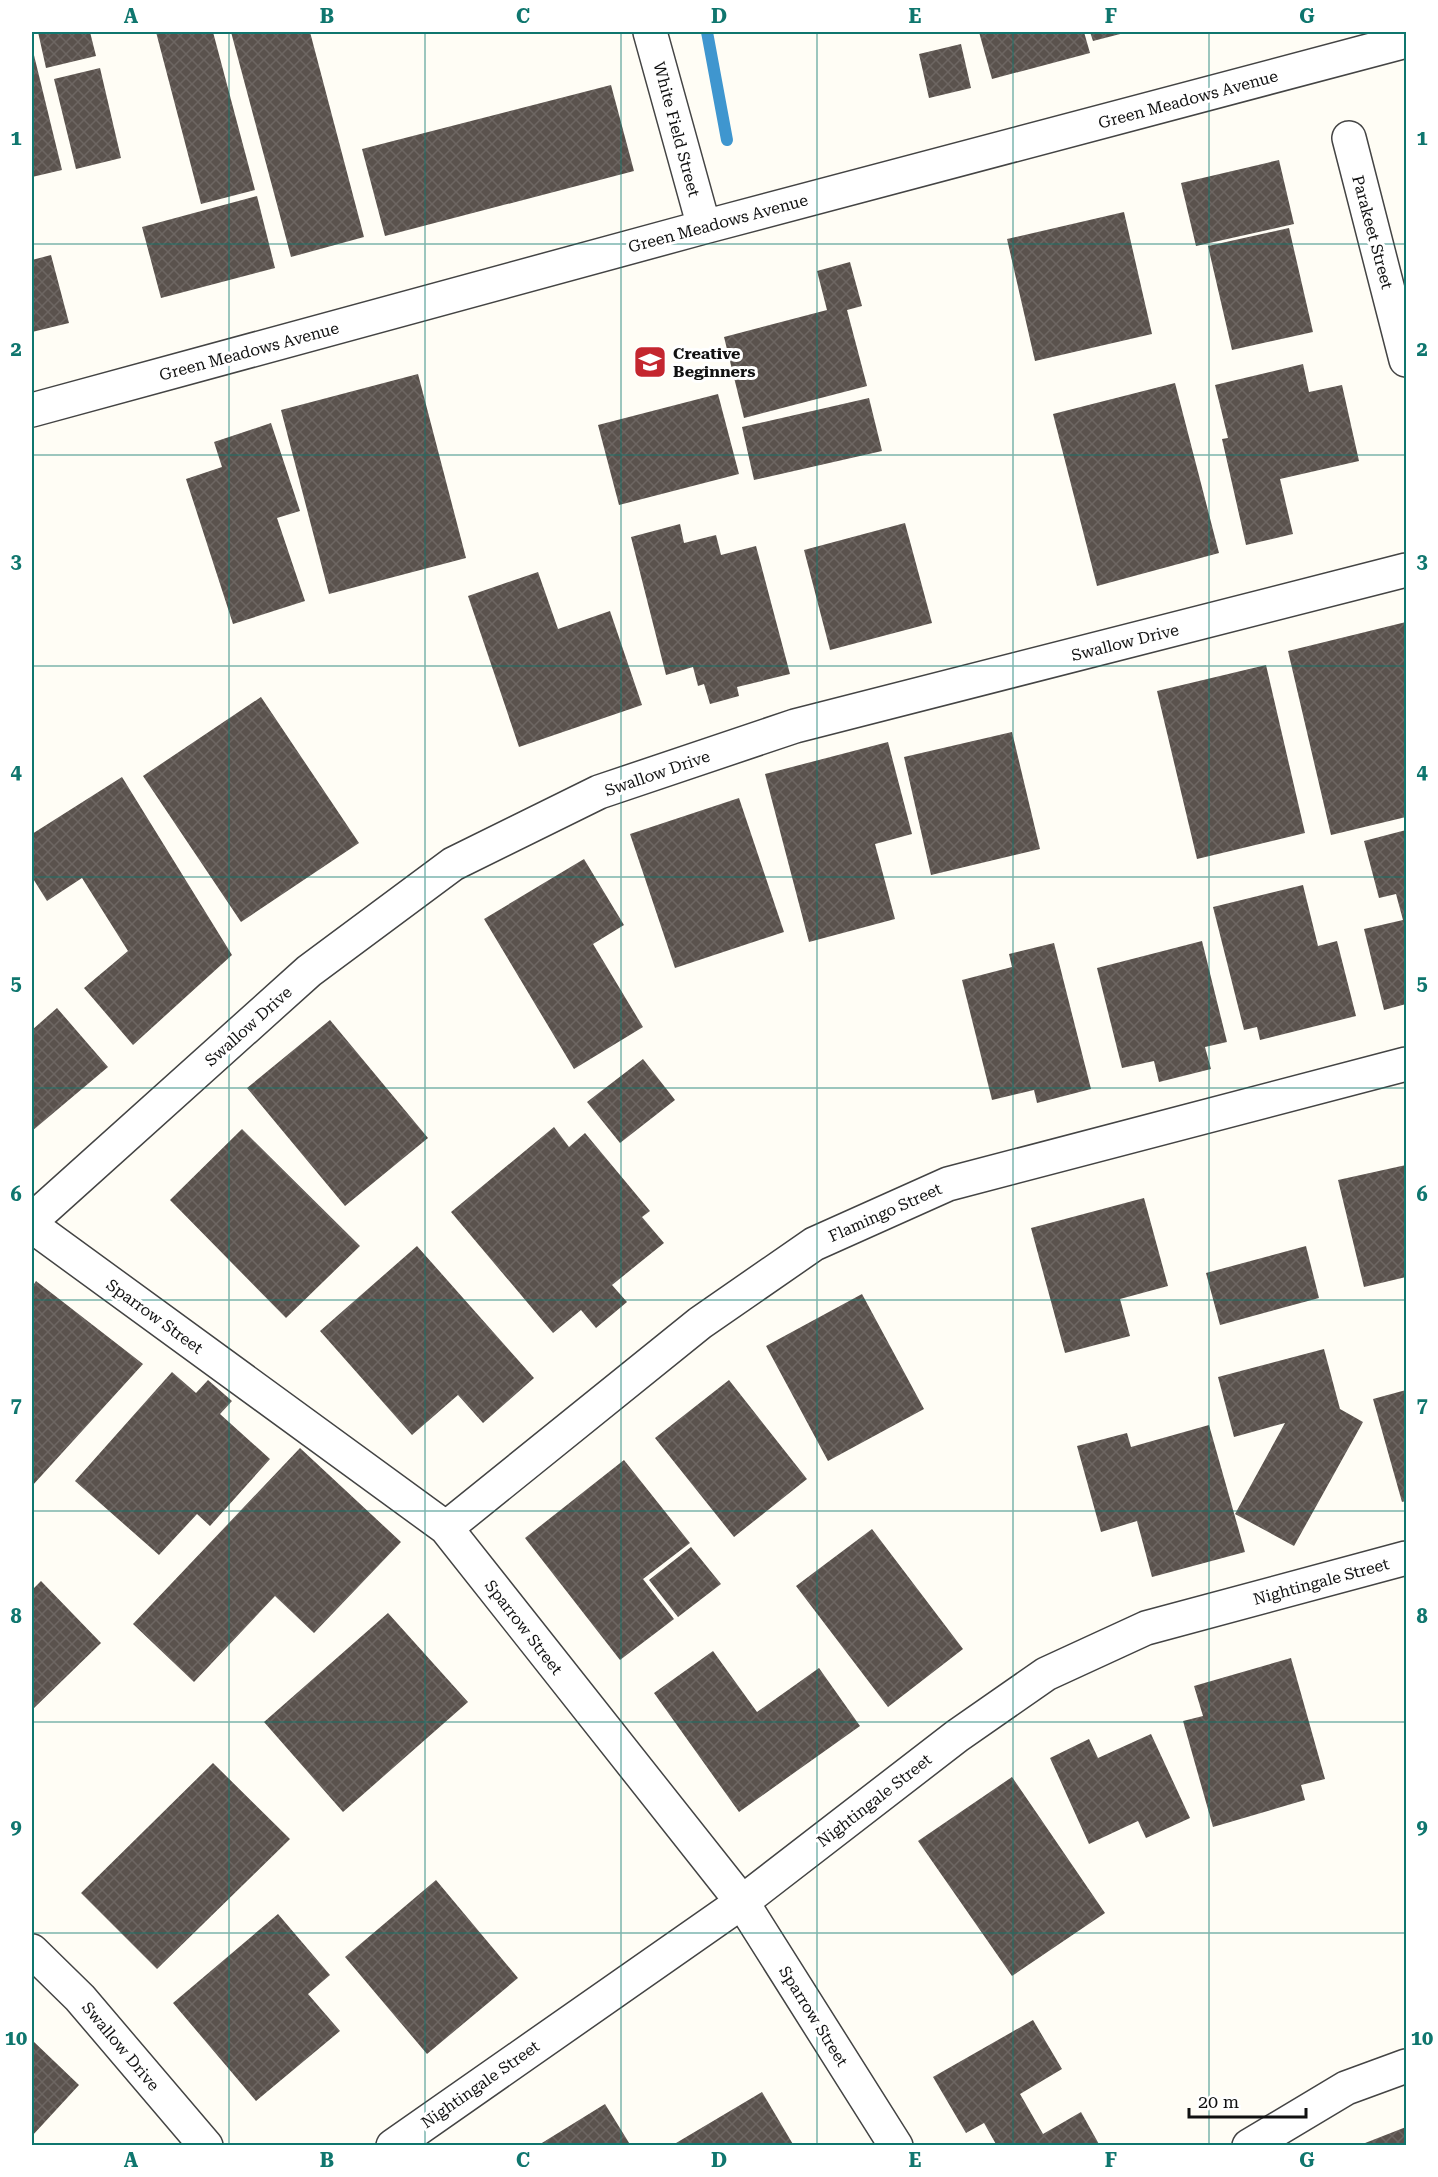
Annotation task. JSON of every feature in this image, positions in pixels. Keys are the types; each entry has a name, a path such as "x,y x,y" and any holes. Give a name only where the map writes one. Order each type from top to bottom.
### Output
{"street":[{"name":"White Field Street","path":"650,32 704,227"},
{"name":"Green Meadows Avenue","path":"32,410 704,227 1407,41"},
{"name":"Parakeet Street","path":"1349,138 1407,360"},
{"name":"Swallow Drive","path":"32,1220 309,971 453,864 599,792 795,726 1407,570"},
{"name":"Flamingo Street","path":"446,1528 700,1323 814,1244 948,1184 1407,1064"},
{"name":"Sparrow Street","path":"32,1226 446,1528 742,1902 896,2145"},
{"name":"Nightingale Street","path":"393,2145 742,1902 957,1736 1046,1674 1146,1628 1407,1558"},
{"name":"Swallow Drive","path":"32,1951 80,1998 206,2145"},
{"path":"1249,2145 1346,2088 1407,2066"}],"building":[{"path":"38,32 90,32 96,56 46,68"},
{"path":"156,32 213,32 255,190 201,204"},
{"path":"231,32 310,32 364,237 291,257"},
{"path":"979,32 1084,32 1090,53 992,79"},
{"path":"1090,32 1128,32 1093,41"},
{"path":"961,44 971,88 929,98 919,54"},
{"path":"32,47 62,170 32,177"},
{"path":"100,68 121,158 76,169 54,79"},
{"path":"611,85 634,171 385,236 362,149"},
{"path":"1279,160 1294,224 1196,246 1181,183"},
{"path":"257,196 275,268 161,298 142,227"},
{"path":"1124,212 1152,334 1035,361 1007,239"},
{"path":"1289,228 1313,332 1232,350 1208,246"},
{"path":"51,255 69,323 32,332 32,260"},
{"path":"850,262 862,306 847,310 867,386 744,418 724,337 827,310 817,271"},
{"path":"1303,364 1309,392 1342,385 1359,461 1280,479 1293,534 1246,545 1222,439 1228,438 1215,385"},
{"path":"418,374 466,558 329,594 281,410"},
{"path":"1175,383 1219,553 1097,586 1053,414"},
{"path":"718,394 739,474 619,505 598,425"},
{"path":"869,398 882,451 754,480 742,427"},
{"path":"271,423 300,511 277,518 305,601 233,624 186,479 222,467 214,442"},
{"path":"905,523 932,623 830,650 804,550"},
{"path":"680,524 684,543 716,535 721,555 756,546 790,674 737,687 739,696 710,704 704,684 698,686 693,667 666,675 631,537"},
{"path":"538,572 558,629 610,611 642,705 519,747 468,596"},
{"path":"1406,622 1406,817 1331,835 1288,651"},
{"path":"1266,665 1305,833 1197,859 1157,691"},
{"path":"261,697 359,843 241,922 143,776"},
{"path":"1012,732 1040,849 931,875 904,757"},
{"path":"888,742 912,834 875,844 895,919 809,942 765,774"},
{"path":"122,777 232,955 133,1045 84,988 128,951 82,878 47,901 32,877 32,834"},
{"path":"739,798 784,932 675,968 630,834"},
{"path":"1406,830 1406,1004 1384,1010 1364,929 1403,920 1396,894 1379,898 1364,841"},
{"path":"584,859 624,925 593,944 643,1027 574,1069 484,919"},
{"path":"1303,885 1318,946 1337,941 1356,1016 1260,1040 1257,1027 1244,1030 1213,907"},
{"path":"1202,941 1227,1042 1205,1047 1211,1069 1159,1082 1154,1061 1122,1068 1097,968"},
{"path":"1054,943 1091,1089 1037,1103 1034,1090 992,1100 962,980 1012,967 1009,954"},
{"path":"57,1008 108,1067 32,1131 32,1030"},
{"path":"330,1020 428,1138 345,1206 247,1088"},
{"path":"643,1059 675,1100 620,1143 587,1102"},
{"path":"554,1127 569,1147 585,1133 650,1211 642,1217 664,1243 612,1285 627,1302 596,1328 581,1310 553,1333 451,1212"},
{"path":"242,1129 360,1246 286,1318 170,1200"},
{"path":"1406,1165 1406,1277 1364,1287 1338,1180"},
{"path":"1144,1198 1168,1286 1120,1299 1130,1336 1065,1353 1031,1228"},
{"path":"417,1246 534,1378 483,1423 458,1395 412,1435 320,1331"},
{"path":"1306,1246 1319,1298 1220,1325 1206,1273"},
{"path":"36,1281 143,1364 32,1486 32,1287"},
{"path":"862,1294 924,1409 828,1461 766,1346"},
{"path":"1324,1349 1340,1409 1363,1422 1294,1546 1235,1514 1285,1423 1234,1437 1218,1377"},
{"path":"172,1372 196,1393 208,1380 232,1401 220,1414 270,1459 210,1526 197,1514 159,1555 75,1481"},
{"path":"729,1380 807,1479 734,1537 655,1438"},
{"path":"1406,1390 1406,1501 1402,1502 1373,1399"},
{"path":"1209,1425 1245,1552 1152,1577 1137,1521 1101,1532 1077,1446 1127,1433 1131,1447"},
{"path":"300,1448 401,1542 314,1633 275,1596 194,1682 133,1624"},
{"path":"624,1460 690,1543 643,1579 674,1619 620,1660 525,1538"},
{"path":"872,1529 963,1649 888,1707 796,1586"},
{"path":"691,1547 721,1584 678,1617 649,1580"},
{"path":"41,1581 101,1643 32,1710 32,1590"},
{"path":"388,1613 468,1702 343,1812 264,1722"},
{"path":"713,1651 757,1712 819,1668 860,1726 739,1812 654,1693"},
{"path":"1291,1658 1325,1779 1301,1785 1305,1800 1213,1827 1183,1721 1203,1716 1194,1686"},
{"path":"1151,1734 1190,1818 1146,1838 1138,1821 1089,1844 1050,1758 1089,1739 1098,1758"},
{"path":"213,1763 290,1839 157,1969 81,1893"},
{"path":"1012,1777 1105,1913 1012,1976 918,1841"},
{"path":"436,1880 518,1978 427,2054 345,1957"},
{"path":"278,1914 330,1975 308,1994 340,2031 256,2101 173,2003"},
{"path":"1033,2020 1062,2069 1020,2094 1043,2134 1081,2112 1100,2146 997,2146 984,2123 966,2133 933,2077"},
{"path":"32,2040 79,2085 32,2136"},
{"path":"762,2092 794,2146 671,2146"},
{"path":"605,2104 631,2146 537,2146"},
{"path":"1406,2127 1406,2146 1360,2146 1360,2145"}],"waterway":[{"path":"707,32 727,140"}],"place":[{"name":"Creative Beginners","path":"650,362"}]}
